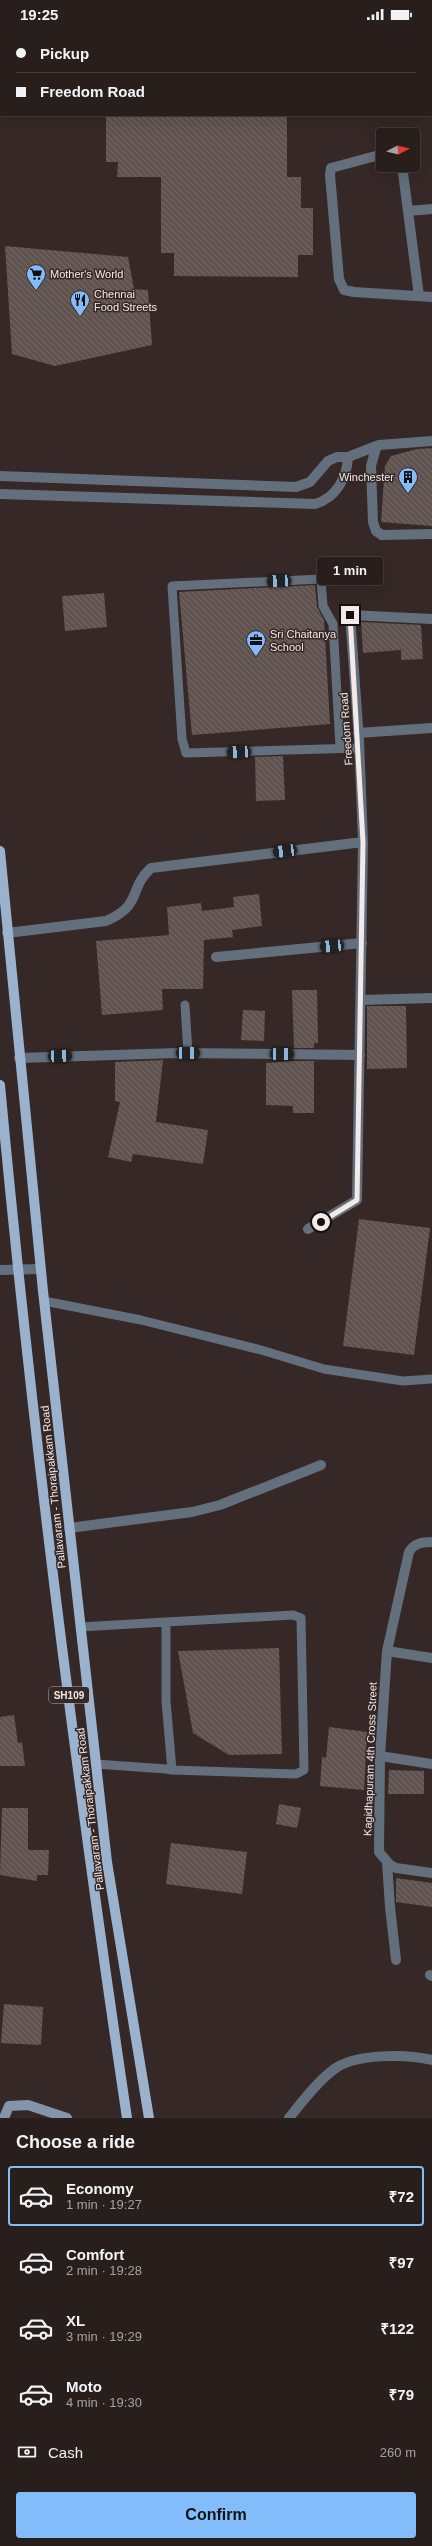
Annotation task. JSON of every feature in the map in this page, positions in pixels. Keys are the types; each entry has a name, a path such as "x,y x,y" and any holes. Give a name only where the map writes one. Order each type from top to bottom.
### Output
{"main road":[{"name":"Pallavaram - Thoraipakkam Road","path":"0,851 40,1269 107,1862 149,2118"},
{"name":"Pallavaram - Thoraipakkam Road","path":"0,1086 17,1271 90,1868 127,2118"}],"street":[{"path":"376,156 331,168 330,174 339,279 344,290 354,292 432,297"},
{"path":"403,172 419,296"},
{"path":"408,212 432,210"},
{"path":"0,476 122,478 296,487 310,482 328,461 348,457 376,448 379,445 432,441"},
{"path":"376,448 371,466 373,522 376,530 382,535 432,534"},
{"path":"0,494 315,504 327,501 332,495 347,470 348,457"},
{"name":"Freedom Road","path":"308,1229 357,1200 362,1000 363,842 359,748 350,615 432,619"},
{"path":"358,732 432,728"},
{"path":"7,933 106,921 119,916 130,906 144,875 151,868 363,842"},
{"path":"216,957 362,943"},
{"path":"362,1000 432,998"},
{"path":"19,1058 188,1053 360,1055"},
{"path":"0,1270 17,1271 40,1269"},
{"path":"69,1528 199,1510 220,1505 321,1466"},
{"name":"Kagidhapuram 4th Cross Street","path":"396,1960 387,1862 379,1852 380,1756 387,1651 409,1552 411,1548 423,1542 432,1542"},
{"path":"387,1651 432,1658"},
{"path":"380,1756 432,1764"},
{"path":"387,1862 396,1868 432,1873"},
{"path":"289,2118 333,2069 348,2062 378,2057 432,2060"},
{"path":"2,2117 10,2106 28,2105 67,2118"}],"lane":[{"path":"340,747 333,624 323,606 321,579 172,586 182,739 186,753 340,747 359,748"},
{"path":"185,1005 188,1053"},
{"path":"44,1301 141,1320 261,1350 329,1370 403,1381 432,1379"},
{"path":"80,1627 294,1615 301,1618 304,1770 296,1774 172,1770 96,1764"},
{"path":"166,1622 166,1701 172,1770"}],"building":[{"path":"106,116 287,116 287,177 301,177 301,208 313,208 313,255 298,255 298,277 174,276 174,253 161,253 161,177 117,177 118,162 106,162"},
{"name":"Chennai Food Streets","path":"5,246 128,257 134,289 148,290 152,345 55,366 12,354"},
{"name":"Winchester","path":"432,448 432,526 381,522 385,466 391,456 417,449"},
{"name":"Sri Chaitanya School","path":"315,585 317,607 324,620 330,724 192,735 179,592"},
{"path":"104,593 107,627 65,631 62,596"},
{"path":"361,622 421,625 423,659 401,660 401,650 363,653"},
{"path":"283,756 285,800 256,801 255,757"},
{"path":"259,894 262,926 232,930 233,937 204,940 203,989 162,989 163,1010 102,1015 96,941 169,935 167,907 201,903 202,911 234,907 233,897"},
{"path":"292,990 317,990 318,1043 314,1043 314,1048 294,1048"},
{"path":"367,1006 406,1006 407,1068 367,1069"},
{"path":"243,1010 265,1011 264,1041 241,1040"},
{"path":"163,1060 156,1122 208,1130 203,1164 133,1154 131,1162 108,1157 120,1102 115,1101 115,1062"},
{"path":"314,1061 314,1113 293,1113 293,1106 266,1105 266,1063"},
{"path":"359,1219 430,1228 414,1355 343,1346"},
{"path":"279,1648 282,1754 229,1755 193,1733 178,1651"},
{"path":"14,1715 18,1743 22,1742 25,1766 0,1766 0,1717"},
{"path":"329,1727 367,1732 364,1790 320,1786 322,1757 326,1758"},
{"path":"389,1770 424,1771 424,1794 388,1794"},
{"path":"279,1804 301,1808 297,1828 276,1824"},
{"path":"2,1808 28,1808 28,1850 49,1850 48,1875 37,1875 37,1881 0,1875"},
{"path":"171,1843 247,1852 242,1894 166,1884"},
{"path":"396,1878 432,1883 432,1907 396,1902"},
{"path":"4,2004 43,2007 41,2045 1,2043"}],"place":[{"name":"Mother's World","path":"36,291"},
{"name":"Chennai Food Streets","path":"80,317"},
{"name":"Winchester","path":"408,494"},
{"name":"Sri Chaitanya School","path":"256,657"}],"route":[{"path":"321,1222 357,1200 362,1000 363,842 359,740 350,615"}]}
